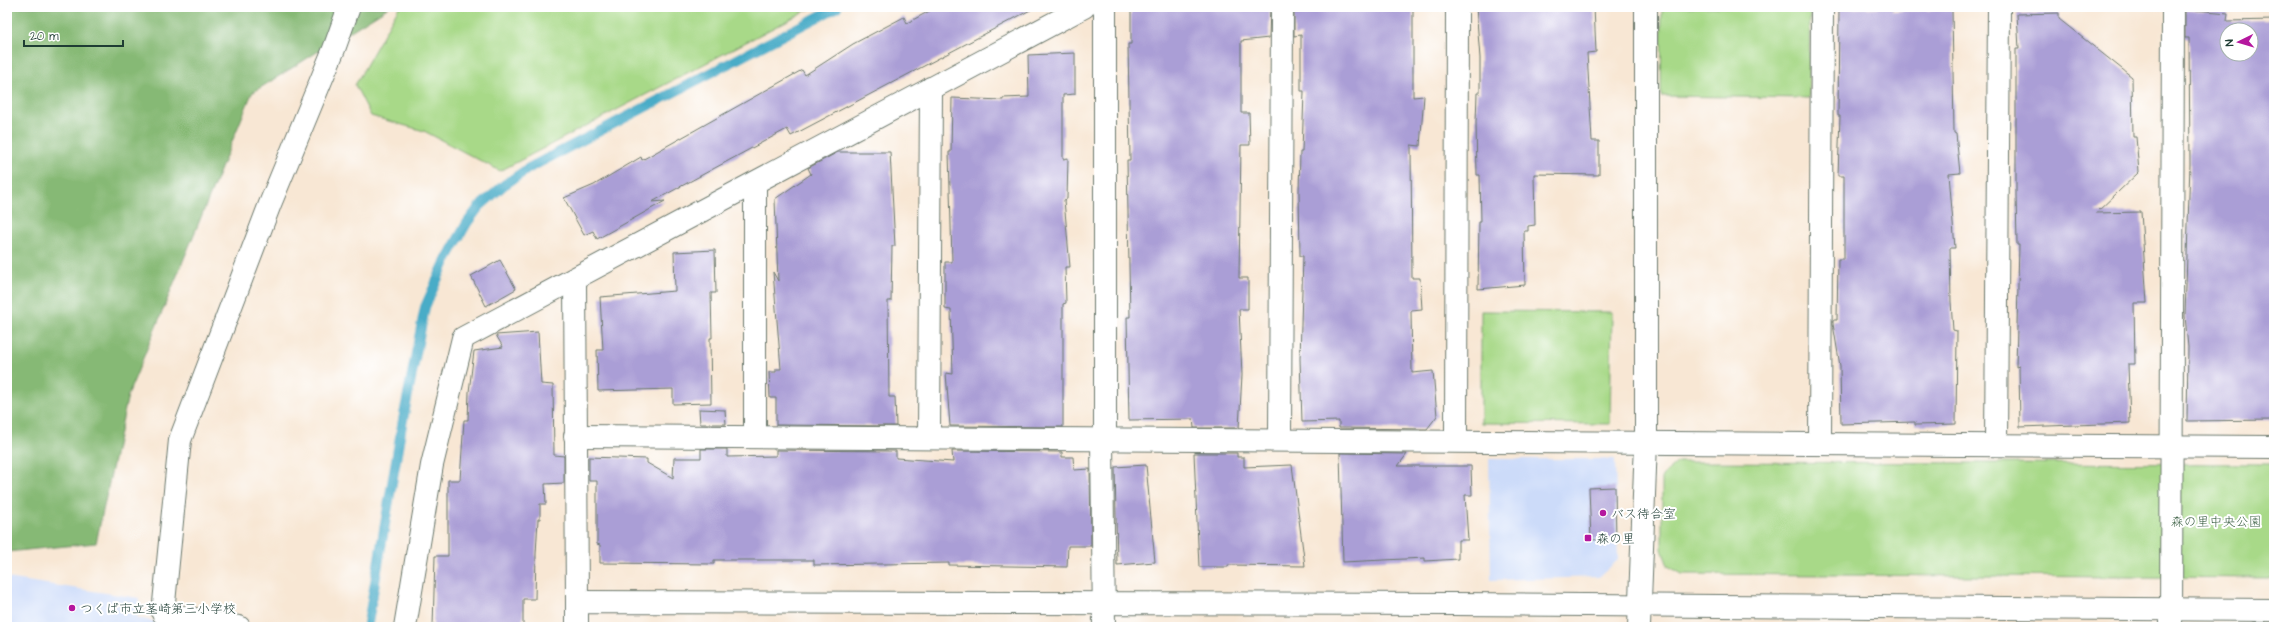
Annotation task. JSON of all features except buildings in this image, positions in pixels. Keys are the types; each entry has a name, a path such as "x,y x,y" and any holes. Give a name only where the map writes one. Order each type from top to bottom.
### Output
{"street":[{"path":"238,627 163,613 180,440 270,204 334,49 349,7"},
{"path":"405,627 432,465 463,338 576,280 1084,7"},
{"path":"1104,627 1105,7"},
{"path":"1280,440 1282,7"},
{"path":"1456,441 1457,7"},
{"path":"1639,616 1643,549 1646,442 1646,7"},
{"path":"1820,444 1822,7"},
{"path":"1996,445 1999,7"},
{"path":"2171,618 2173,7"},
{"path":"929,438 931,88"},
{"path":"755,184 755,438"},
{"path":"576,280 575,436 577,627"},
{"path":"575,436 2274,447"},
{"path":"577,602 1454,604 1639,616 2171,618 2274,610"}],"shaded area":[{"path":"1489,459 1615,459 1618,560 1599,577 1491,580"},
{"name":"つくば市立茎崎第三小学校","path":"7,578 139,598 137,618 183,627 7,627"}],"green space":[{"path":"7,7 389,7 252,93 128,395 96,543 7,552"},
{"path":"399,7 813,7 500,171 424,131 371,116 355,85"},
{"path":"1662,7 1810,7 1809,98 1661,96"},
{"path":"1481,311 1612,312 1610,424 1481,423"},
{"name":"森の里中央公園","path":"1678,462 2274,464 2274,578 1682,574 1668,566 1662,549 1662,476"}],"waterway":[{"path":"368,623 402,425 425,307 445,262 467,223 479,207 504,185 529,168 837,7"}],"place":[{"name":"バス待合室","path":"1603,513"},
{"name":"森の里","path":"1588,538"},
{"name":"つくば市立茎崎第三小学校","path":"72,608"}]}
